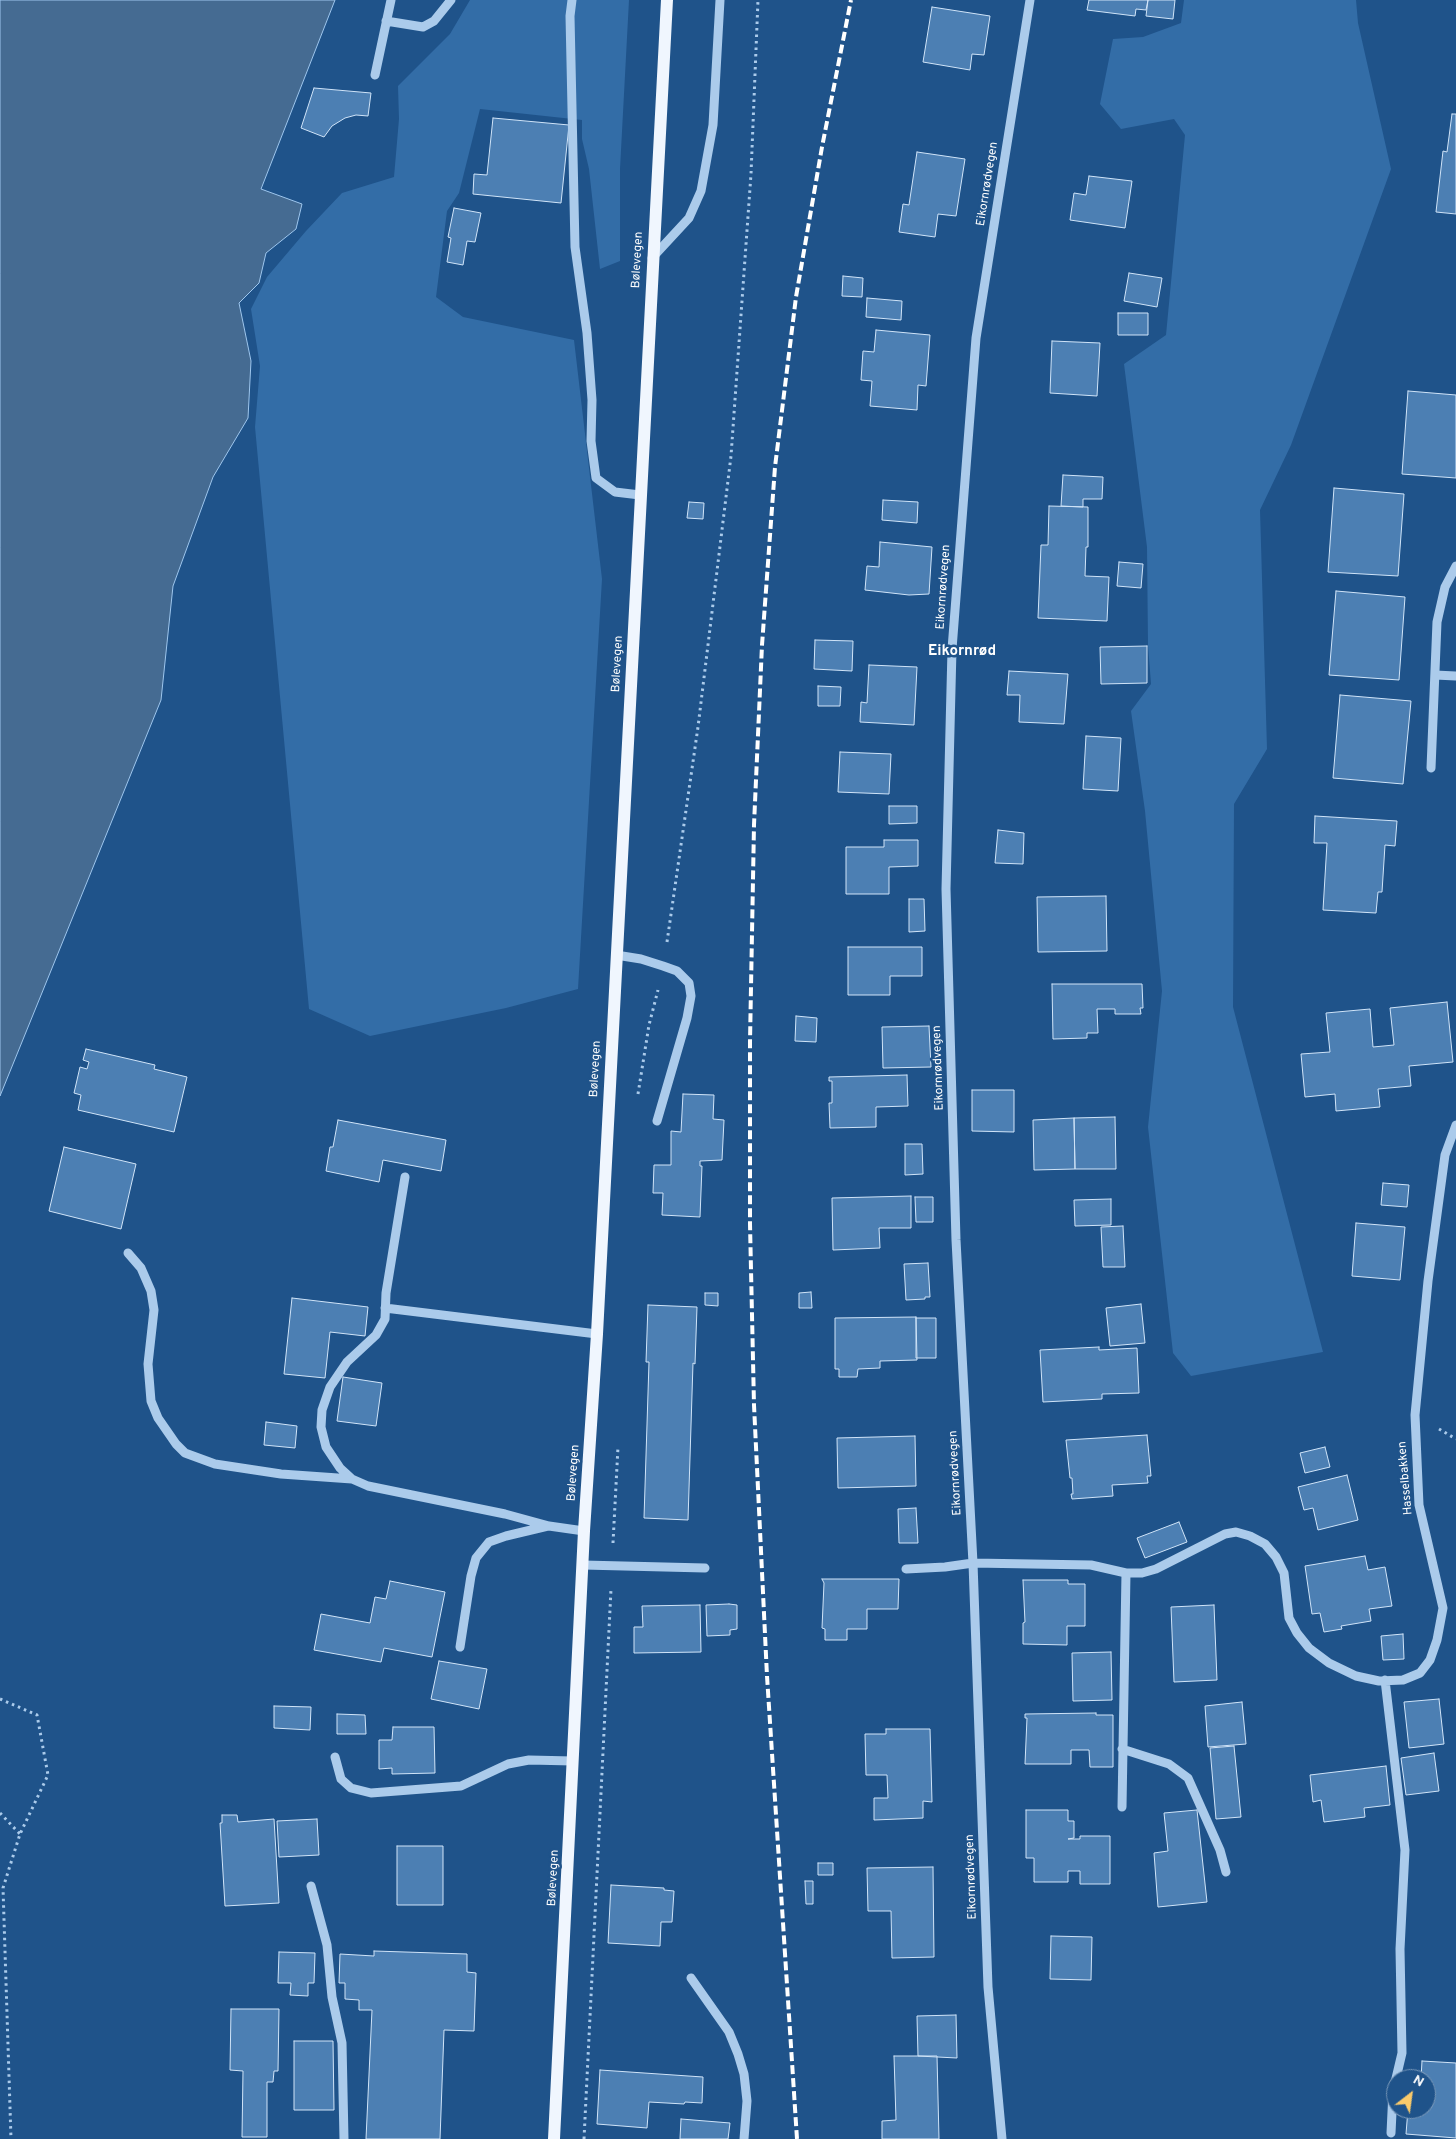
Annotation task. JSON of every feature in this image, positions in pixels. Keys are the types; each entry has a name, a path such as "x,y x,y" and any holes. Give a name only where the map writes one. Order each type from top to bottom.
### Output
{"main road":[{"name":"Bølevegen","path":"554,2139 582,1565 597,1334 667,0"}],"street":[{"path":"375,76 390,0"},
{"path":"386,21 423,27 434,21 451,0"},
{"path":"572,0 570,16 575,246 587,333 592,400 591,441 596,478 615,492 640,494"},
{"path":"652,258 688,218 701,192 713,125 720,0"},
{"name":"Eikornrødvegen","path":"1002,2139 988,1987 973,1563 956,1240 946,889 952,649 976,338 1030,0"},
{"path":"1431,768 1437,622 1445,587 1456,566"},
{"path":"1435,675 1456,676"},
{"path":"616,955 641,959 664,966 676,971 689,983 690,996 687,1018 658,1121"},
{"name":"Hasselbakken","path":"906,1568 944,1567 973,1563 1091,1565 1126,1573 1142,1573 1156,1569 1225,1534 1236,1532 1250,1536 1265,1544 1276,1557 1284,1573 1290,1618 1297,1633 1309,1648 1329,1663 1356,1676 1379,1681 1403,1680 1420,1673 1430,1660 1437,1640 1443,1608 1419,1505 1415,1415 1428,1281 1440,1194 1446,1155 1456,1126"},
{"path":"405,1176 384,1319 376,1335 347,1362 330,1387 322,1410 321,1428 326,1446 340,1468 352,1479 368,1486 506,1514 549,1526 584,1531"},
{"path":"128,1253 140,1268 151,1291 154,1310 148,1364 151,1401 158,1418 176,1444 186,1453 215,1464 281,1474 352,1479"},
{"path":"385,1308 597,1334"},
{"path":"460,1647 471,1576 476,1558 489,1542 549,1526"},
{"path":"582,1565 705,1568"},
{"path":"1122,1807 1126,1573"},
{"path":"1385,1680 1405,1850 1400,1949 1402,2054 1393,2091 1391,2133"},
{"path":"1122,1749 1169,1764 1188,1778 1220,1850 1226,1872"},
{"path":"335,1757 341,1779 351,1788 371,1793 461,1786 508,1764 528,1760 573,1761"},
{"path":"311,1886 327,1945 332,1996 342,2043 344,2139"},
{"path":"691,1978 728,2032 738,2054 744,2074 747,2100 744,2139"}],"path":[{"path":"0,1699 37,1715 48,1775 20,1834 3,1888 11,2139"},
{"path":"0,1813 20,1834"}],"shaded area":[{"path":"0,0 335,0 261,189 302,204 296,229 266,253 259,283 239,303 251,361 248,418 213,477 173,586 161,700 0,1096"},
{"path":"470,0 629,0 620,169 620,261 600,269 589,169 582,139 582,120 480,109 459,193 447,211 436,297 463,317 574,340 602,579 578,989 506,1008 370,1036 309,1009 255,427 260,366 251,309 267,277 306,231 342,193 394,177 399,119 398,86 450,34"},
{"path":"1184,0 1356,0 1358,23 1391,169 1291,445 1260,510 1267,749 1234,804 1233,1007 1323,1352 1191,1376 1173,1353 1148,1127 1162,991 1145,811 1131,711 1151,684 1148,645 1147,547 1124,364 1166,335 1185,135 1174,119 1121,129 1100,104 1113,39 1143,37 1181,23"}],"building":[{"path":"1089,0 1148,0 1146,10 1136,9 1135,16 1087,10"},
{"path":"1148,0 1175,0 1173,19 1146,16"},
{"path":"932,7 990,16 984,55 972,54 970,70 923,62"},
{"path":"314,88 371,93 368,116 356,115 345,118 332,126 324,137 301,128"},
{"path":"1452,114 1456,114 1456,214 1436,212 1443,151 1447,152"},
{"path":"493,118 569,125 561,203 473,194 474,174 487,175"},
{"path":"917,152 965,159 956,216 938,214 935,237 899,232 903,204 909,205"},
{"path":"1089,176 1132,181 1125,228 1070,220 1074,193 1086,195"},
{"path":"454,208 481,213 475,242 467,241 463,265 447,262 451,238 448,237"},
{"path":"1129,273 1162,278 1157,307 1124,301"},
{"path":"843,276 863,278 862,297 842,296"},
{"path":"867,298 902,301 901,320 866,317"},
{"path":"1118,313 1148,313 1148,335 1118,335"},
{"path":"876,330 930,335 926,386 918,385 917,410 870,406 872,381 861,380 863,351 874,352"},
{"path":"1052,341 1100,343 1097,396 1050,393"},
{"path":"1408,391 1456,395 1456,478 1402,474"},
{"path":"1063,475 1103,477 1102,499 1083,499 1083,507 1061,506"},
{"path":"1334,488 1404,494 1398,576 1328,572"},
{"path":"883,500 918,502 917,523 882,520"},
{"path":"689,502 704,503 703,519 687,518"},
{"path":"1049,506 1088,507 1088,547 1086,547 1085,576 1109,577 1107,621 1038,618 1041,545 1048,545"},
{"path":"880,542 932,547 929,594 909,595 865,590 867,566 879,567"},
{"path":"1119,562 1143,564 1141,588 1117,586"},
{"path":"1336,591 1405,597 1399,680 1329,675"},
{"path":"815,640 853,641 852,671 814,669"},
{"path":"1147,646 1147,683 1101,684 1100,647"},
{"path":"869,665 917,667 914,725 860,722 861,702 867,703"},
{"path":"1009,671 1068,674 1064,724 1019,722 1020,695 1007,695"},
{"path":"818,686 841,687 840,706 818,706"},
{"path":"1340,695 1411,701 1403,784 1333,778"},
{"path":"1086,736 1121,738 1118,791 1083,789"},
{"path":"840,752 891,754 889,794 838,792"},
{"path":"889,806 917,806 917,823 889,824"},
{"path":"1315,816 1397,821 1395,846 1385,845 1382,892 1378,892 1376,913 1323,910 1327,843 1314,843"},
{"path":"998,830 1024,833 1023,864 995,863"},
{"path":"884,840 918,840 918,866 889,867 889,894 846,894 846,847 884,847"},
{"path":"1106,896 1107,951 1038,952 1037,897"},
{"path":"909,899 924,899 925,931 909,932"},
{"path":"848,947 922,947 922,976 890,976 890,995 848,995"},
{"path":"1052,984 1142,984 1143,1008 1140,1008 1141,1014 1115,1014 1115,1009 1097,1009 1098,1033 1087,1033 1087,1038 1053,1039"},
{"path":"1447,1002 1453,1062 1409,1066 1411,1086 1378,1089 1380,1107 1336,1111 1335,1094 1305,1097 1301,1054 1330,1052 1326,1013 1370,1009 1373,1047 1394,1045 1390,1008"},
{"path":"796,1016 817,1018 816,1042 795,1041"},
{"path":"929,1026 931,1067 883,1068 882,1027"},
{"path":"86,1049 155,1065 154,1069 187,1077 174,1132 78,1110 81,1095 74,1093 80,1067 87,1069 89,1062 83,1060"},
{"path":"907,1075 908,1106 876,1107 876,1127 830,1128 829,1103 832,1103 832,1081 829,1081 829,1077"},
{"path":"972,1090 1014,1090 1014,1132 972,1131"},
{"path":"683,1094 714,1095 713,1119 724,1120 722,1160 700,1161 700,1166 702,1166 700,1217 662,1215 663,1193 653,1193 654,1165 671,1165 671,1131 681,1132"},
{"path":"1115,1117 1116,1169 1075,1169 1074,1118"},
{"path":"1074,1118 1075,1169 1034,1170 1033,1120"},
{"path":"338,1120 446,1140 441,1171 383,1160 379,1182 326,1171 330,1147 333,1147"},
{"path":"905,1144 922,1144 923,1174 905,1175"},
{"path":"64,1147 136,1164 121,1229 49,1211"},
{"path":"1383,1183 1409,1185 1407,1207 1381,1205"},
{"path":"911,1196 911,1228 879,1228 880,1248 833,1250 832,1198"},
{"path":"915,1197 933,1197 933,1222 916,1222"},
{"path":"1111,1199 1111,1225 1075,1226 1074,1200"},
{"path":"1356,1223 1405,1227 1400,1280 1352,1276"},
{"path":"1123,1226 1125,1267 1103,1267 1101,1227"},
{"path":"928,1263 930,1297 906,1300 904,1264"},
{"path":"811,1292 812,1308 799,1308 799,1293"},
{"path":"705,1293 718,1293 718,1306 705,1305"},
{"path":"292,1298 368,1307 365,1336 330,1332 325,1378 284,1374"},
{"path":"1141,1304 1145,1343 1110,1346 1106,1308"},
{"path":"648,1305 697,1307 695,1364 693,1363 688,1520 644,1518 649,1362 646,1362"},
{"path":"916,1317 917,1360 880,1361 880,1368 858,1369 857,1377 839,1377 839,1369 835,1369 835,1318"},
{"path":"916,1318 936,1318 936,1358 916,1358"},
{"path":"1099,1347 1099,1350 1137,1348 1139,1393 1102,1394 1102,1399 1043,1402 1040,1350"},
{"path":"343,1377 382,1383 376,1426 337,1421"},
{"path":"266,1422 297,1426 295,1448 264,1445"},
{"path":"1147,1435 1151,1476 1147,1476 1148,1483 1112,1485 1113,1496 1072,1499 1072,1478 1070,1478 1066,1440"},
{"path":"915,1436 916,1486 838,1488 837,1438"},
{"path":"1325,1447 1330,1467 1305,1473 1300,1453"},
{"path":"1347,1475 1358,1520 1318,1530 1313,1508 1304,1510 1298,1487"},
{"path":"916,1508 918,1543 899,1543 898,1509"},
{"path":"1179,1522 1187,1542 1145,1558 1137,1538"},
{"path":"1365,1556 1368,1570 1385,1567 1392,1606 1369,1609 1371,1621 1341,1626 1342,1629 1324,1632 1320,1613 1312,1614 1305,1566"},
{"path":"822,1579 899,1579 898,1609 867,1609 867,1629 847,1629 847,1640 825,1640 825,1629 822,1628 824,1583"},
{"path":"1023,1580 1068,1580 1068,1584 1085,1584 1085,1626 1067,1626 1067,1645 1023,1644 1023,1623 1025,1622"},
{"path":"390,1581 445,1592 432,1657 384,1648 381,1662 314,1650 321,1614 370,1623 375,1597 386,1599"},
{"path":"700,1605 701,1652 634,1653 634,1627 643,1627 642,1606"},
{"path":"706,1605 737,1605 737,1629 730,1630 730,1635 707,1636"},
{"path":"1214,1605 1217,1680 1174,1682 1171,1607"},
{"path":"1403,1634 1404,1659 1383,1660 1381,1636"},
{"path":"1111,1652 1112,1700 1073,1701 1072,1653"},
{"path":"439,1661 487,1669 479,1709 431,1699"},
{"path":"1439,1699 1444,1744 1409,1748 1404,1702"},
{"path":"1242,1702 1246,1744 1208,1747 1205,1706"},
{"path":"274,1706 311,1707 310,1730 274,1728"},
{"path":"1096,1713 1096,1715 1113,1715 1113,1767 1090,1767 1089,1750 1071,1750 1071,1764 1025,1764 1027,1718 1025,1718 1025,1714"},
{"path":"337,1714 365,1715 366,1734 337,1734"},
{"path":"393,1727 434,1727 435,1773 392,1774 392,1768 379,1769 379,1740 392,1740"},
{"path":"886,1729 930,1729 932,1802 923,1801 923,1818 874,1820 874,1798 888,1798 887,1775 866,1775 865,1734 886,1734"},
{"path":"1234,1746 1241,1817 1216,1819 1210,1748"},
{"path":"1434,1753 1439,1791 1406,1795 1401,1758"},
{"path":"1386,1766 1390,1805 1364,1808 1365,1817 1324,1822 1321,1800 1313,1802 1310,1775"},
{"path":"1026,1810 1068,1810 1068,1821 1074,1821 1074,1838 1068,1839 1080,1839 1080,1836 1110,1836 1110,1884 1080,1884 1080,1871 1068,1871 1068,1882 1034,1882 1034,1858 1026,1858"},
{"path":"1197,1810 1207,1902 1158,1907 1154,1853 1168,1851 1164,1813"},
{"path":"222,1815 237,1815 238,1822 274,1819 279,1903 225,1906 220,1823 222,1823"},
{"path":"317,1819 319,1855 279,1857 277,1821"},
{"path":"397,1846 443,1846 443,1905 397,1905"},
{"path":"818,1863 833,1863 833,1875 818,1875"},
{"path":"933,1867 934,1957 892,1958 891,1911 868,1911 867,1868"},
{"path":"805,1881 813,1881 813,1904 806,1904"},
{"path":"611,1885 664,1888 664,1890 674,1891 672,1922 661,1922 660,1946 608,1943"},
{"path":"1051,1936 1092,1937 1091,1980 1050,1979"},
{"path":"374,1951 467,1954 467,1972 476,1973 474,2031 444,2030 440,2139 366,2139 372,2010 359,2010 359,2000 345,1999 345,1983 339,1983 340,1954 374,1956"},
{"path":"279,1952 315,1953 314,1983 308,1983 308,1996 290,1995 291,1983 278,1983"},
{"path":"231,2009 279,2009 278,2071 274,2071 273,2082 267,2082 267,2137 242,2137 243,2071 230,2070"},
{"path":"956,2015 957,2058 918,2056 917,2016"},
{"path":"294,2041 333,2041 334,2110 294,2110"},
{"path":"894,2056 937,2056 939,2139 882,2139 882,2121 896,2120"},
{"path":"1422,2061 1456,2063 1456,2138 1406,2134 1407,2119 1436,2119 1436,2069 1422,2069"},
{"path":"600,2070 703,2077 702,2103 649,2102 647,2128 597,2124"},
{"path":"681,2119 730,2123 728,2139 680,2139"}],"railway":[{"path":"797,2139 767,1676 754,1405 750,1224 750,1042 754,825 762,645 775,467 796,297 822,147 851,0"}],"district":[{"name":"Eikornrød","path":"962,652"}]}
